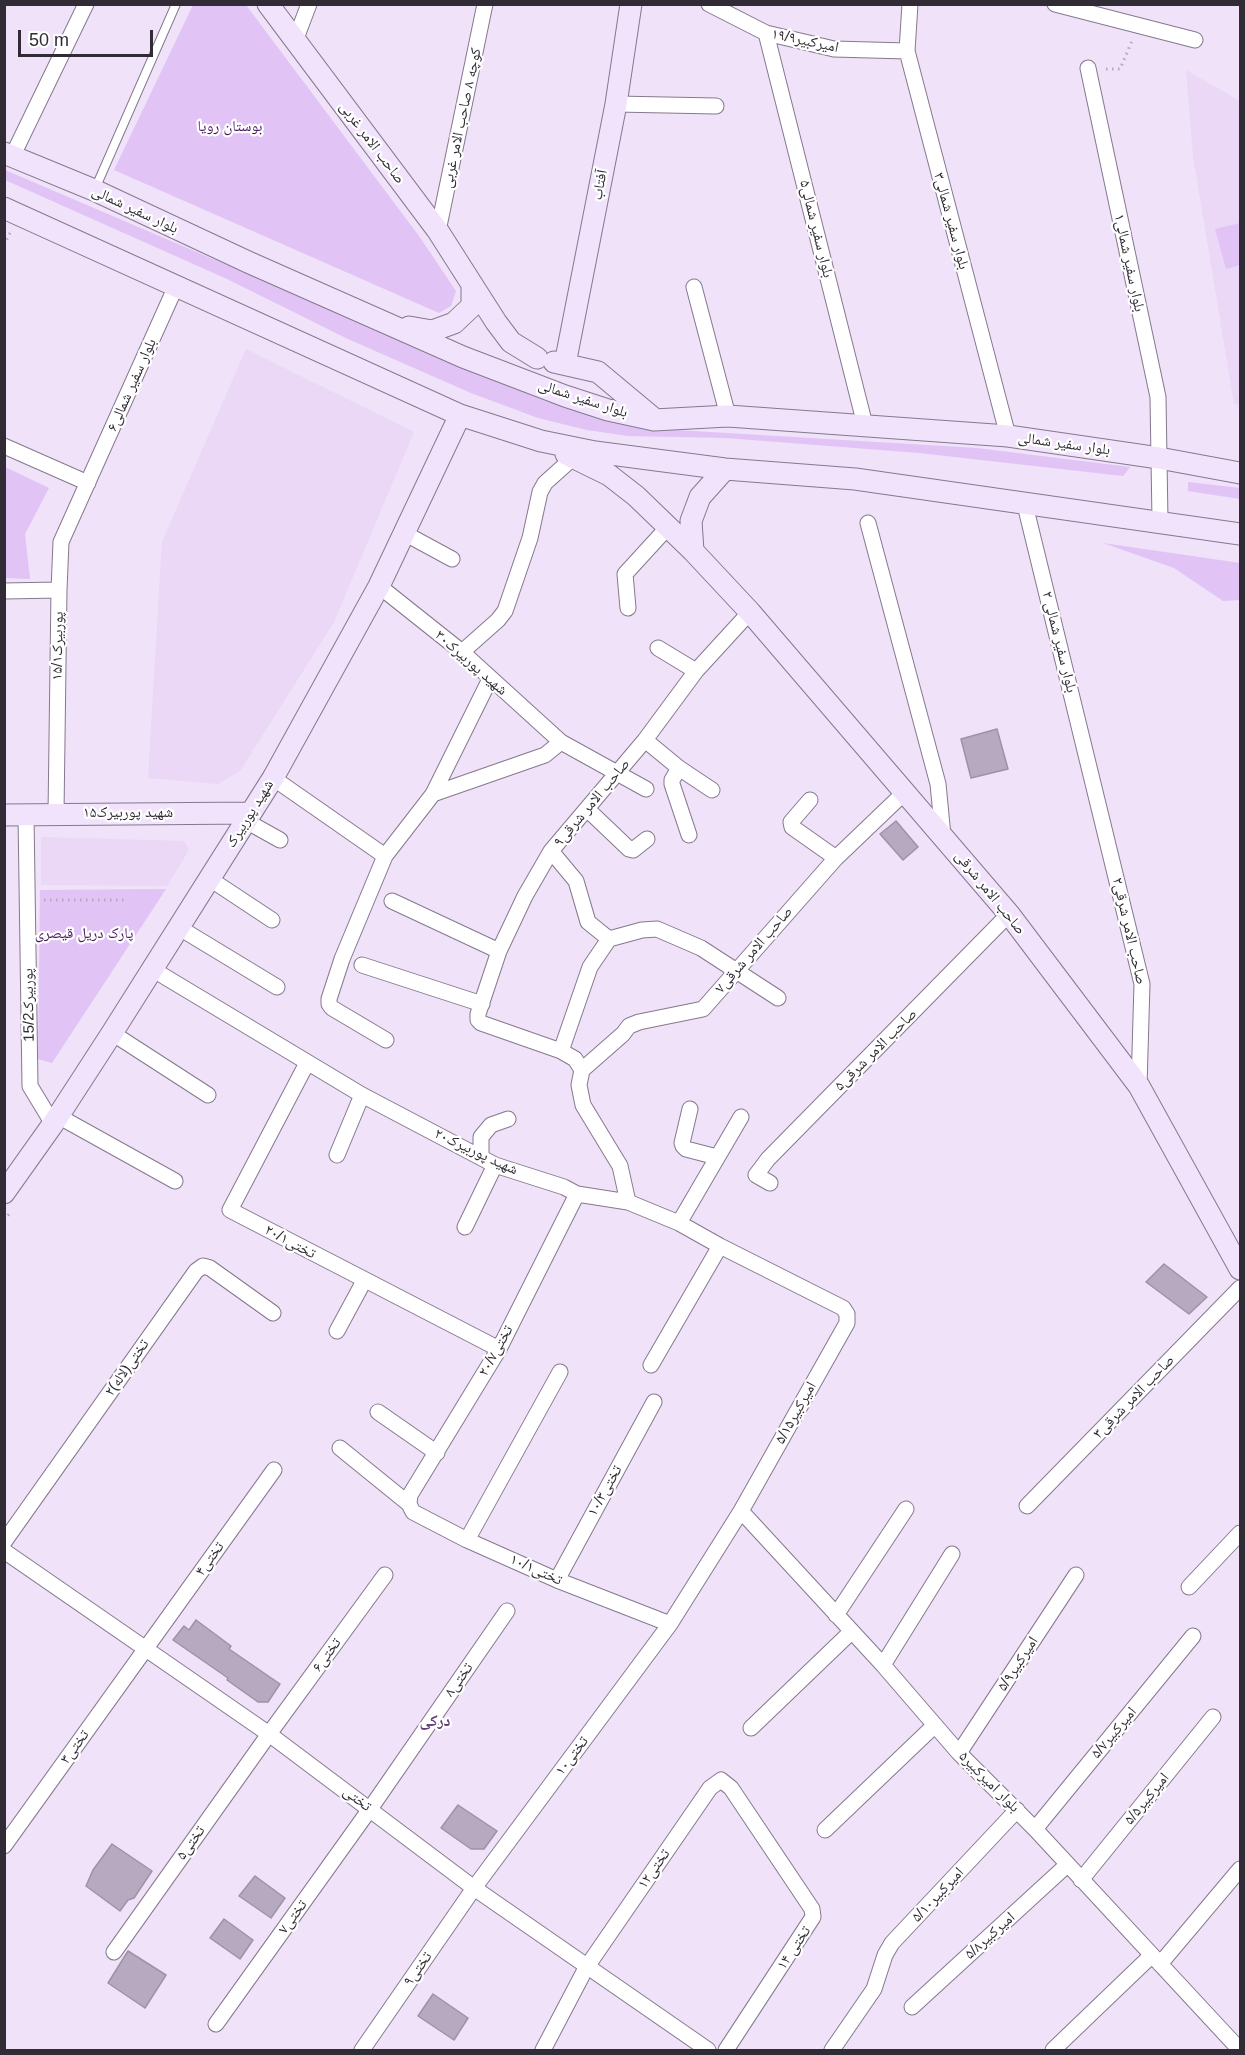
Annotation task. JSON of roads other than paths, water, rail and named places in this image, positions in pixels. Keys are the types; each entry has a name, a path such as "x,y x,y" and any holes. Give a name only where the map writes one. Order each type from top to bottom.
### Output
{"street":[{"path":"8,155 86,4"},
{"name":"صاحب الامر غربی","path":"268,4 438,231 511,342 537,358"},
{"path":"295,41 309,4"},
{"name":"کوچه ۸ صاحب الامر غربی","path":"438,231 485,4"},
{"name":"آفتاب","path":"565,364 616,104 631,4"},
{"name":"امیرکبیر۱۹/۹","path":"709,4 766,33 834,49 907,51"},
{"name":"بلوار سفیر شمالی۳","path":"910,4 907,51 1008,436"},
{"path":"1055,4 1195,40"},
{"name":"بلوار سفیر شمالی۵","path":"766,33 865,425"},
{"name":"بلوار سفیر شمالی۱","path":"1088,68 1158,397 1160,521"},
{"path":"616,104 716,106"},
{"name":"بلوار سفیر شمالی","path":"8,155 94,190 463,357 608,410 654,420 728,416 1008,436 1159,458 1240,473"},
{"path":"4,208 460,415 541,441 595,452 725,469 855,479 1240,534"},
{"path":"369,316 415,329 432,331 446,327 454,323 472,306 472,285"},
{"name":"بلوار سفیر شمالی۶","path":"88,483 176,286"},
{"path":"694,287 728,416"},
{"path":"463,357 537,358 598,372 654,420"},
{"name":"شهید پوربیرک","path":"4,1193 112,1033 273,778 379,586 460,415"},
{"name":"صاحب الامر شرقی","path":"541,441 609,475 636,496 693,550 750,612 1009,914 1139,1086 1240,1269"},
{"path":"4,446 88,483"},
{"path":"462,652 505,612 530,538 540,492 545,483 574,457"},
{"path":"693,550 691,521 700,497 725,469"},
{"name":"پوربیرک۱۵/۱","path":"56,814 58,590 61,542 88,483"},
{"name":"بلوار سفیر شمالی ۲","path":"1025,505 1092,779"},
{"path":"868,523 938,784 943,836"},
{"path":"628,608 626,574 668,527"},
{"path":"404,533 452,559"},
{"name":"شهید پوربیرک۳۰","path":"379,586 462,652 561,742 646,789"},
{"path":"4,591 58,590"},
{"name":"صاحب الامر شرقی۹","path":"561,1051 478,1020 499,951 525,896 551,851 645,740 696,670 750,612"},
{"path":"658,648 696,670"},
{"path":"386,1040 329,1004 342,959 385,856 433,794 490,679"},
{"path":"645,740 711,790"},
{"path":"433,794 545,755 561,742"},
{"path":"679,768 672,784 689,835"},
{"path":"273,778 385,856"},
{"name":"۲صاحب الامر شرقی","path":"1092,779 1142,984 1139,1086"},
{"name":"صاحب الامر شرقی۷","path":"582,1070 624,1034 629,1026 703,1010 836,858 905,792"},
{"path":"810,800 791,822 792,827 836,858"},
{"path":"587,809 629,849 633,850 647,838"},
{"name":"شهید پوربیرک۱۵","path":"4,815 248,817"},
{"name":"پوربیرک15/2","path":"26,815 30,1086 55,1120"},
{"path":"248,817 280,840"},
{"path":"551,851 576,880 588,922 609,939"},
{"path":"210,879 273,920"},
{"path":"392,901 499,951"},
{"name":"صاحب الامر شرقی۵","path":"770,1184 756,1175 768,1159 1009,914"},
{"path":"178,927 277,987"},
{"path":"628,1202 620,1166 583,1105 579,1085 582,1070 575,1059 561,1051 590,967 609,939 650,928 657,929 701,948 778,998"},
{"path":"362,965 482,1004"},
{"name":"شهید پوربیرک۲۰","path":"152,969 362,1095 495,1165 577,1194 628,1202 679,1223 843,1308 847,1314"},
{"path":"112,1033 208,1095"},
{"name":"تختی۲۰/۱","path":"307,1063 230,1210 499,1349"},
{"path":"337,1155 362,1095"},
{"path":"690,1109 683,1146 717,1157"},
{"path":"679,1223 741,1116"},
{"path":"481,1157 481,1137 491,1125 508,1119"},
{"path":"55,1120 176,1181"},
{"path":"465,1227 495,1165"},
{"name":"تختی۲۰/۷","path":"410,1504 411,1495 499,1349 577,1194"},
{"path":"651,1365 720,1246"},
{"name":"۲تختی(لاله)","path":"4,1542 196,1271 203,1266 210,1268 273,1313"},
{"path":"337,1331 364,1281"},
{"name":"صاحب الامر شرقی۳","path":"1027,1506 1240,1288"},
{"name":"امیرکبیر۵/۱۵","path":"669,1624 741,1511 847,1323 847,1314"},
{"path":"467,1540 560,1372"},
{"name":"تختی۱۰/۳","path":"556,1580 654,1402"},
{"path":"378,1412 437,1453"},
{"name":"تختی۱۰/۱","path":"340,1448 410,1504 413,1512 467,1540 556,1580 669,1624"},
{"name":"تختی۴","path":"146,1648 274,1470"},
{"path":"836,1615 906,1509"},
{"name":"بلوار امیرکبیر۵","path":"741,1511 883,1665 959,1753 1035,1829 1240,2050"},
{"path":"1189,1587 1240,1533"},
{"name":"تختی","path":"4,1551 269,1734 585,1968 708,2050"},
{"path":"883,1665 952,1554"},
{"name":"تختی۶","path":"269,1734 386,1575"},
{"name":"امیرکبیر۵/۹","path":"959,1753 1076,1575"},
{"name":"تختی۸","path":"370,1809 507,1611"},
{"name":"تختی۱۰","path":"474,1888 669,1624"},
{"path":"751,1728 851,1632"},
{"name":"امیرکبیر۵/۷","path":"1035,1829 1193,1636"},
{"name":"تختی۳","path":"4,1846 146,1648"},
{"name":"امیرکبیر۵/۵","path":"1082,1880 1212,1717"},
{"path":"825,1830 935,1725"},
{"name":"تختی۵","path":"114,1952 269,1734"},
{"name":"تختی۱۲","path":"585,1968 710,1788 718,1781 727,1784"},
{"name":"تختی ۱۴","path":"726,2050 813,1917 812,1909 727,1784"},
{"name":"تختی۷","path":"216,2024 370,1809"},
{"name":"امیرکبیر۵/۱۰","path":"832,2050 874,1989 885,1955 892,1943 1017,1810"},
{"name":"امیرکبیر۵/۸","path":"912,2007 1067,1865"},
{"path":"1053,2050 1155,1960 1240,1869"},
{"name":"تختی۹","path":"362,2050 474,1888"},
{"path":"543,2050 585,1968"}],"lane":[{"path":"94,190 176,4"}],"district":[{"name":"درکی","path":"435,1722"}],"park label":[{"name":"بوستان رویا","path":"230,127"},
{"name":"پارک دریل قیصری","path":"84,934"}]}
